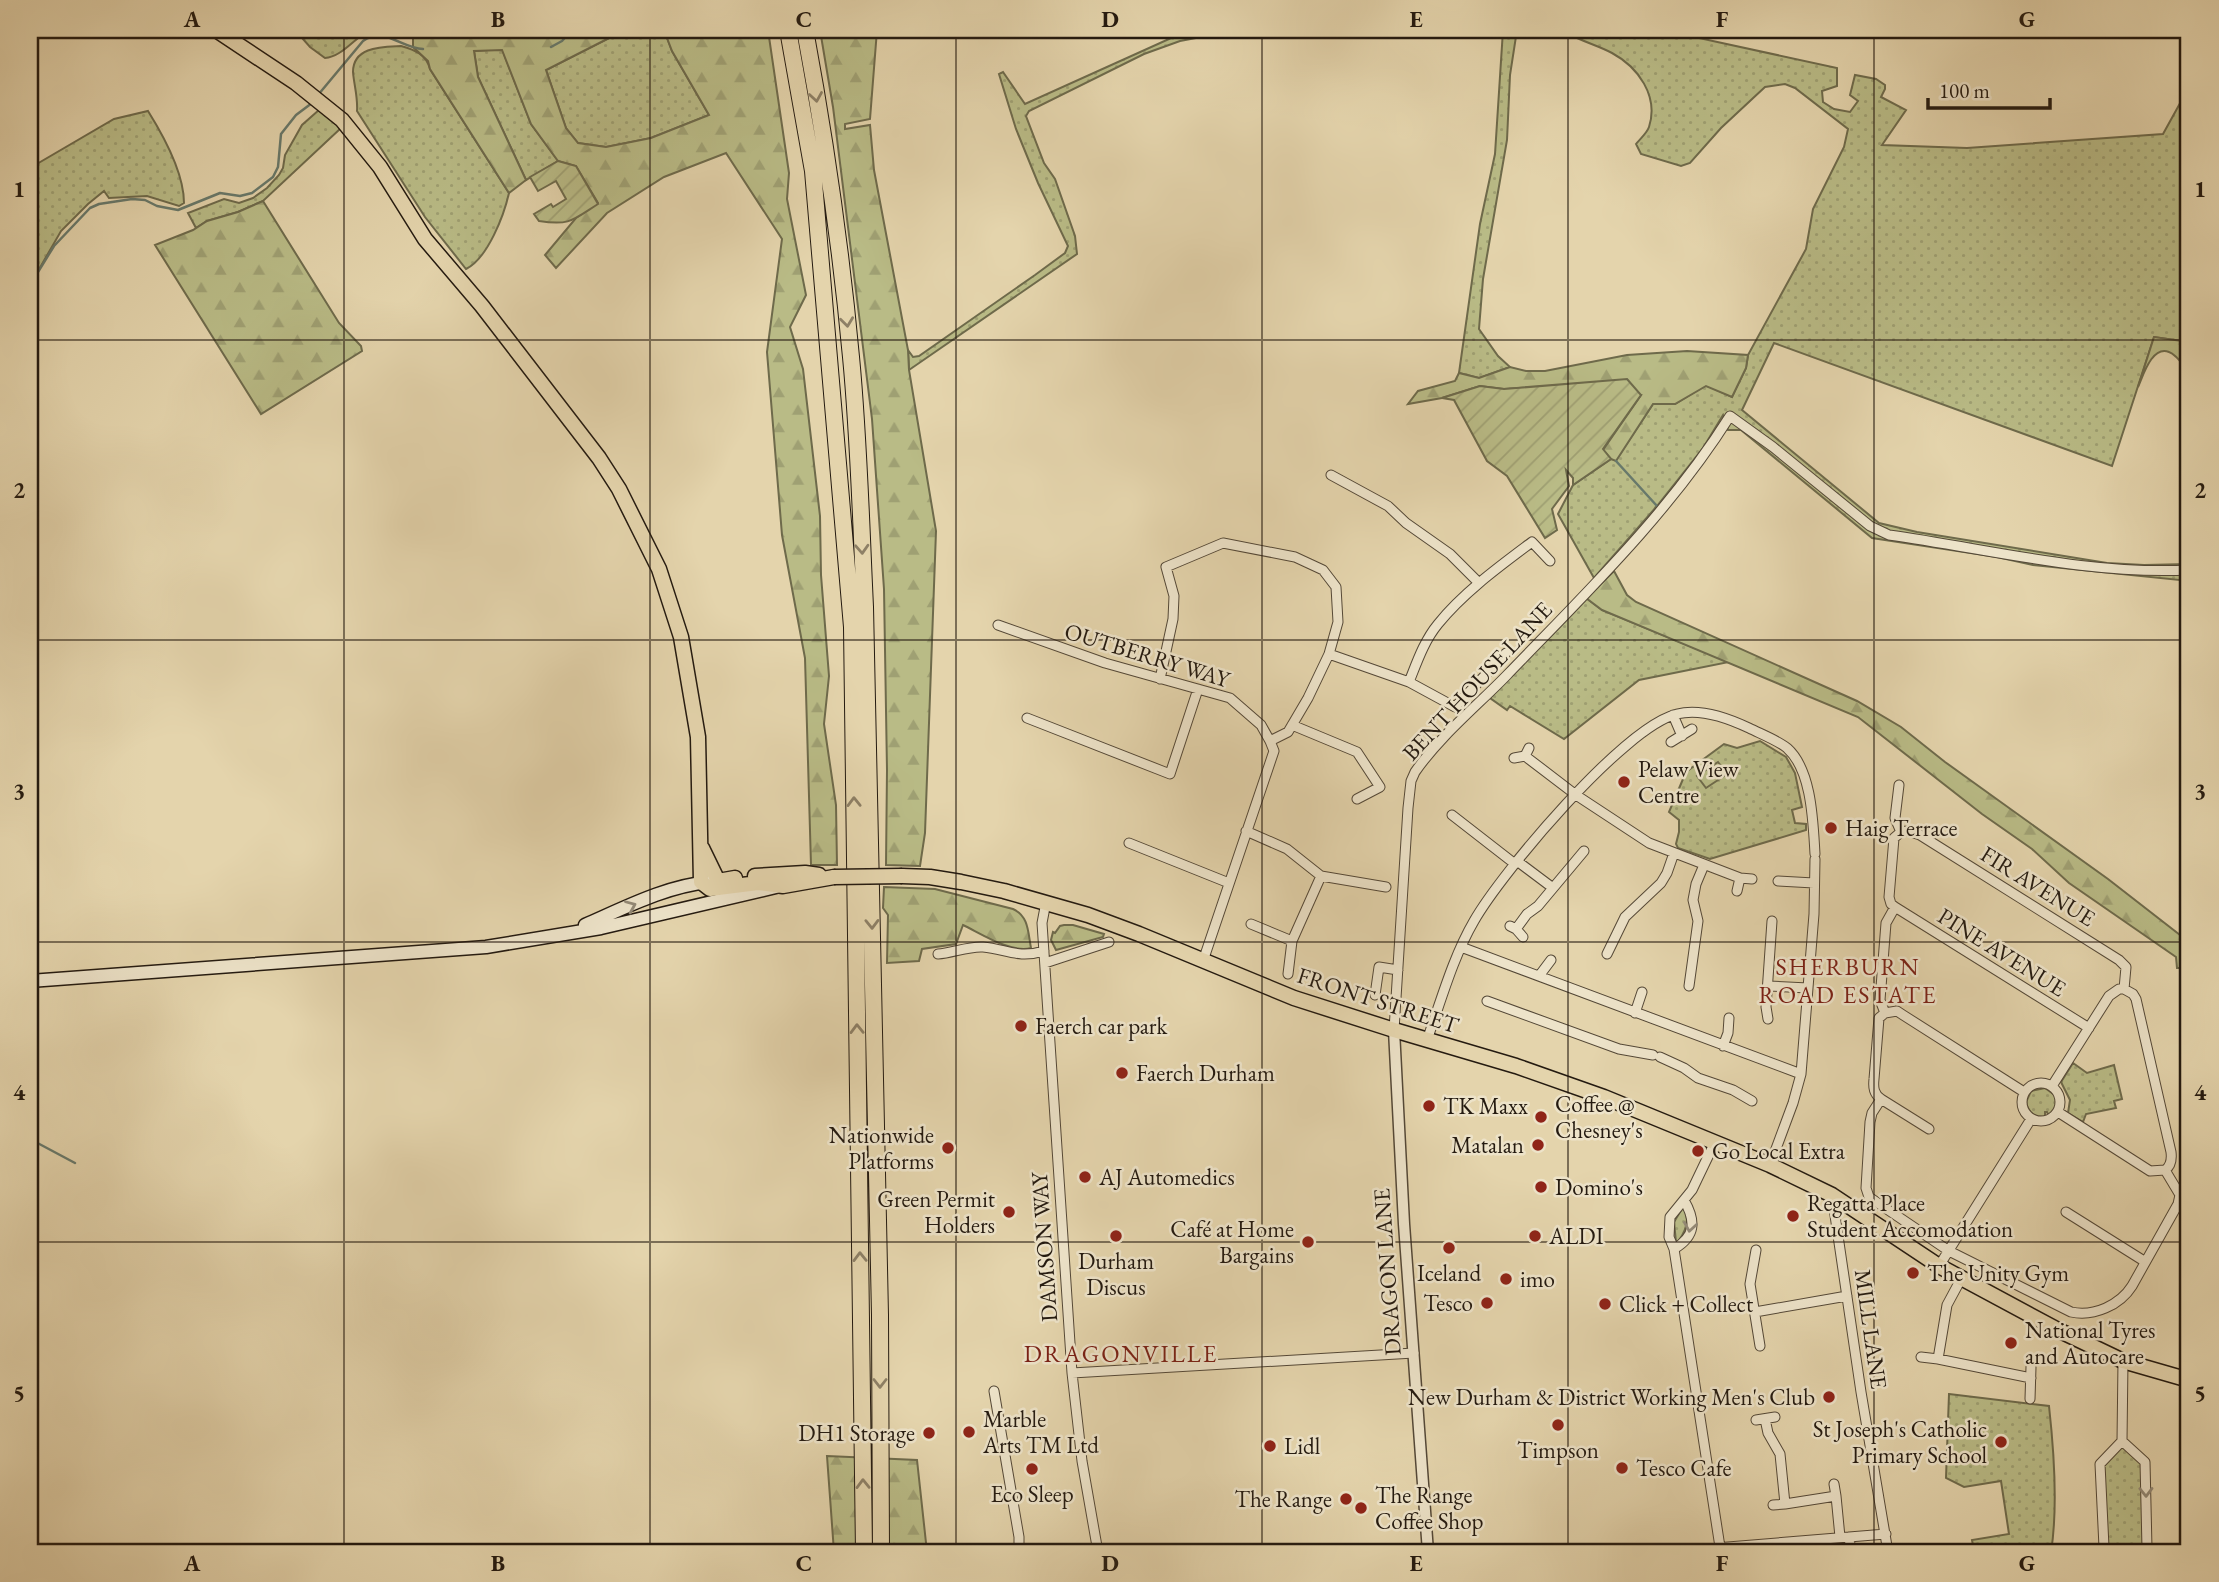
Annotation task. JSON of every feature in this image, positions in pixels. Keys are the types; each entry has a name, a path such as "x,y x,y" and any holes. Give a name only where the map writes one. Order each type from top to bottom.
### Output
{"highway":[{"path":"788,30 813,171 852,627 864,1552"},
{"path":"805,30 827,163 851,357 862,537 879,1287 881,1552"}],"main road":[{"path":"216,30 309,92 342,120 373,158 425,239 482,306 599,457 639,526 667,589 684,650 698,737 701,882 705,887 760,875 805,873 834,877"},
{"path":"702,847 718,885 715,896 707,903"},
{"path":"30,981 486,947 600,928 834,877"},
{"name":"FRONT STREET","path":"834,877 930,877 1046,902 1139,934 1294,998 1516,1066 1605,1097 1770,1165 1832,1195 1939,1266 2056,1329 2123,1361 2189,1380"},
{"path":"568,932 651,897 701,882"},
{"path":"718,885 758,883 783,886"}],"street":[{"name":"BENT HOUSE LANE","path":"1394,1030 1410,792 1415,772 1674,496 1730,416 1877,531 2102,569 2149,572 2189,570"},
{"path":"1331,475 1388,506 1406,523 1450,554 1479,583"},
{"path":"1409,682 1424,645 1438,624 1479,583 1532,542 1550,561"},
{"path":"1160,679 1173,619 1174,596 1166,567 1223,543 1296,557 1323,570 1336,587 1338,622 1329,654 1288,732 1270,741 1274,751 1203,961"},
{"name":"OUTBERRY WAY","path":"998,625 1105,663 1230,698 1261,726 1270,741"},
{"path":"1329,654 1409,682 1455,707 1506,653"},
{"path":"1027,718 1170,774 1198,690"},
{"path":"1427,1040 1461,947 1474,921 1533,840 1576,795 1627,746 1660,721 1690,712 1717,716 1742,725 1786,747 1795,758 1805,776 1815,856 1801,1074 1770,1165"},
{"path":"1677,714 1682,736"},
{"path":"1292,725 1357,752 1380,787 1357,799"},
{"path":"1671,742 1692,729"},
{"path":"1514,758 1527,752 1576,795 1637,836 1704,865 1740,878 1752,879"},
{"path":"1885,1013 1880,1000 1886,923 1895,908 1889,897 1894,838 1901,832 1895,818 1899,785"},
{"path":"1452,814 1553,888"},
{"path":"1246,831 1287,849 1321,876 1386,887"},
{"name":"FIR AVENUE","path":"1901,832 1920,835 2124,963 2127,990"},
{"path":"1129,843 1229,883"},
{"path":"1523,937 1513,928 1538,906 1584,851"},
{"path":"1607,954 1625,917 1661,883 1674,853"},
{"path":"1689,986 1698,920 1693,900 1704,865"},
{"path":"1287,974 1293,941 1321,876"},
{"path":"1737,891 1740,878"},
{"path":"1779,881 1814,883"},
{"name":"DAMSON WAY","path":"1046,902 1042,923 1072,1373 1082,1461 1098,1552"},
{"name":"PINE AVENUE","path":"1895,908 2088,1028"},
{"path":"1768,1019 1766,1007 1772,921"},
{"path":"1251,924 1293,941"},
{"path":"1045,963 1109,942"},
{"path":"938,954 985,947 1015,954 1044,951"},
{"path":"1461,947 1801,1074"},
{"path":"1539,976 1550,960"},
{"path":"1375,995 1374,967 1398,970"},
{"path":"1769,986 1808,988"},
{"path":"2052,1086 2109,996 2119,989 2127,990 2136,999 2171,1152 2169,1167 2165,1170 2150,1171 2058,1112"},
{"path":"1635,1013 1642,992"},
{"path":"1488,1001 1619,1049 1657,1056 1684,1068 1698,1078 1733,1090 1752,1101"},
{"path":"1929,1129 1877,1096 1874,1079 1879,1018 1885,1013 1897,1011 2024,1092"},
{"path":"1723,1045 1728,1033 1729,1018"},
{"name":"DRAGON LANE","path":"1394,1030 1404,1224 1427,1552"},
{"path":"2037,1083 2052,1086 2060,1098 2058,1112 2046,1121 2031,1119 2021,1102 2024,1092 2037,1083"},
{"path":"1881,1099 1870,1122 1866,1188 1873,1201 1949,1251 2071,1312 2090,1314 2122,1299 2132,1286 2178,1204 2180,1195 2165,1170"},
{"path":"1939,1266 2031,1119"},
{"path":"1715,1142 1692,1189 1670,1217 1669,1237 1674,1249 1720,1547"},
{"name":"MILL LANE","path":"1832,1195 1888,1552"},
{"path":"1674,1249 1686,1242 1691,1233 1691,1212 1684,1200"},
{"path":"2066,1212 2144,1261"},
{"path":"1756,1250 1749,1284 1760,1346"},
{"path":"1938,1359 1947,1305 1961,1279"},
{"path":"1755,1312 1847,1296"},
{"path":"1072,1373 1414,1353"},
{"path":"1921,1357 2031,1378"},
{"path":"2109,1552 2104,1547 2100,1464 2122,1441 2123,1361"},
{"path":"2030,1399 2031,1367"},
{"path":"994,1391 1019,1537 1019,1552"},
{"path":"1766,1419 1768,1433 1780,1454 1785,1504"},
{"path":"2122,1441 2146,1462 2147,1548 2143,1552"},
{"path":"1835,1484 1844,1537 1851,1552"},
{"path":"1773,1505 1836,1496"},
{"path":"1662,1552 1886,1534"}],"green space":[{"path":"295,30 370,30 343,51 325,58 310,47"},
{"path":"413,30 639,30 611,37 546,70 566,128 578,143 606,147 651,138 709,115 672,51 664,30 768,30 789,173 787,199 806,295 790,327 803,369 820,516 821,575 829,676 824,724 836,805 837,865 811,865 805,658 782,535 767,352 782,239 726,153 664,177 607,213 556,268 545,255 576,218 598,203 576,166 558,161 531,124 502,50 474,51 478,77 526,180 509,193 430,69 428,61 413,47"},
{"path":"639,30 664,30 672,51 709,115 651,138 606,147 578,143 566,128 546,70 611,37"},
{"path":"820,30 877,30 870,119 845,124 845,129 870,125 874,170 908,350 936,531 925,833 920,866 886,865 884,589 872,419 833,107"},
{"path":"1198,30 1369,30 1302,35 1233,31 1180,41 1144,54 1029,111 1026,116 1044,163 1055,179 1075,236 1077,254 909,370 908,350 913,357 919,356 1065,253 1068,246 1016,129 999,74 1003,72 1025,104 1180,34"},
{"path":"1503,30 1517,30 1510,75 1507,140 1483,279 1479,329 1498,356 1510,367 1479,378 1459,373 1480,224 1495,154"},
{"path":"1571,30 1684,30 1685,35 1837,68 1837,86 1822,91 1823,102 1834,109 1850,112 1858,101 1850,95 1855,75 1876,79 1885,85 1881,97 1906,110 1882,145 1967,148 2163,134 2189,87 2189,342 2154,337 2112,466 1774,343 1742,410 1879,523 1917,532 2107,563 2189,564 2189,581 2033,565 1872,538 1741,430 1728,430 1723,415 1703,448 1594,578 1558,514 1573,485 1611,459 1616,460 1653,404 1675,404 1706,385 1732,397 1746,368 1748,355 1806,249 1813,209 1844,147 1848,129 1795,88 1785,84 1765,87 1721,128 1690,163 1681,166 1641,154 1636,144 1648,129 1651,115 1649,94 1644,84 1638,74 1621,59 1571,35"},
{"path":"401,46 415,51 426,60 509,193 499,224 488,246 466,269 425,217 357,111 353,72 358,57 370,50"},
{"path":"502,49 531,124 558,161 526,180 478,77 474,51"},
{"path":"320,109 341,128 263,201 207,221 196,228 188,213 224,199 239,203 253,198 267,188 283,168 285,155 302,125"},
{"path":"148,111 177,167 184,203 179,206 147,196 109,198 104,191 61,231 30,285 30,168 114,119"},
{"path":"558,161 576,166 598,204 565,222 539,221 534,214 566,199 556,181 538,191 530,177"},
{"path":"263,201 339,323 361,346 362,351 261,414 155,245 193,230 207,221"},
{"path":"2154,337 2189,342 2189,372 2174,355 2163,351 2153,357 2138,387"},
{"path":"1687,351 1748,355 1746,368 1732,397 1706,386 1675,404 1653,404 1616,461 1603,450 1641,395 1551,386 1504,389 1480,386 1442,398 1408,404 1418,391 1455,381 1459,373 1479,378 1510,367 1526,371 1545,371 1627,355"},
{"path":"1627,379 1641,395 1603,449 1611,459 1573,485 1573,478 1566,470 1569,486 1552,509 1557,530 1545,538 1507,476 1487,461 1454,400 1442,398 1480,386 1504,389"},
{"path":"1614,571 1627,595 1636,602 1857,701 1901,727 2189,942 2189,961 2184,968 2177,968 2176,957 2069,883 2032,849 1982,814 1858,717 1602,610 1586,598"},
{"path":"1586,598 1602,610 1729,662 1639,680 1564,739 1510,706 1507,710 1490,698"},
{"path":"1760,741 1786,757 1795,773 1802,807 1792,810 1795,823 1806,824 1806,830 1710,859 1678,848 1676,844 1679,820 1669,812 1686,772 1724,744 1737,748"},
{"path":"1718,762 1727,774 1706,788 1697,776"},
{"path":"884,887 935,889 1013,909 1025,920 1031,948 1006,945 963,925 956,944 922,949 919,961 887,963 888,915 883,908"},
{"path":"1064,925 1104,934 1103,937 1056,950 1051,940 1053,932"},
{"path":"2073,1063 2087,1073 2114,1065 2122,1099 2114,1101 2116,1108 2086,1114 2083,1122 2068,1113 2070,1100 2061,1082"},
{"path":"2045,1088 2056,1096 2057,1107 2049,1116 2045,1112 2045,1117 2038,1117 2030,1112 2026,1102 2031,1091"},
{"path":"1683,1207 1687,1216 1686,1225 1681,1238 1676,1242 1674,1222"},
{"name":"St Joseph's Catholic Primary School","path":"1949,1394 2049,1406 2055,1498 2051,1552 1974,1551 1972,1540 2009,1534 2001,1481 1964,1487 1946,1478"},
{"path":"2120,1447 2125,1447 2142,1463 2143,1547 2138,1552 2114,1552 2107,1545 2103,1465"},
{"path":"827,1456 917,1460 927,1552 834,1552"}],"waterway":[{"path":"551,47 562,41 572,30"},
{"path":"318,95 363,41 371,37 385,37 423,49"},
{"path":"30,285 54,246 90,208 99,204 132,199 178,210 220,193 240,196 252,193 273,177 278,167 281,134 296,115 312,103"},
{"path":"1616,461 1657,506"},
{"path":"30,1139 75,1163"}],"place":[{"name":"Pelaw View Centre","path":"1624,782"},
{"name":"Haig Terrace","path":"1831,828"},
{"name":"Faerch car park","path":"1021,1026"},
{"name":"Faerch Durham","path":"1122,1073"},
{"name":"TK Maxx","path":"1429,1106"},
{"name":"Coffee @ Chesney's","path":"1541,1117"},
{"name":"Matalan","path":"1538,1145"},
{"name":"Nationwide Platforms","path":"948,1148"},
{"name":"Go Local Extra","path":"1698,1151"},
{"name":"AJ Automedics","path":"1085,1177"},
{"name":"Domino's","path":"1541,1187"},
{"name":"Green Permit Holders","path":"1009,1212"},
{"name":"Regatta Place Student Accomodation","path":"1793,1216"},
{"name":"Durham Discus","path":"1116,1236"},
{"name":"ALDI","path":"1535,1236"},
{"name":"Café at Home Bargains","path":"1308,1242"},
{"name":"Iceland","path":"1449,1248"},
{"name":"The Unity Gym","path":"1913,1273"},
{"name":"imo","path":"1506,1279"},
{"name":"Tesco","path":"1487,1303"},
{"name":"Click + Collect","path":"1605,1304"},
{"name":"National Tyres and Autocare","path":"2011,1343"},
{"name":"New Durham & District Working Men's Club","path":"1829,1397"},
{"name":"Timpson","path":"1558,1425"},
{"name":"Marble Arts TM Ltd","path":"969,1432"},
{"name":"DH1 Storage","path":"929,1433"},
{"name":"St Joseph's Catholic Primary School","path":"2001,1442"},
{"name":"Lidl","path":"1270,1446"},
{"name":"Tesco Cafe","path":"1622,1468"},
{"name":"Eco Sleep","path":"1032,1469"},
{"name":"The Range","path":"1346,1499"},
{"name":"The Range Coffee Shop","path":"1361,1508"}],"district":[{"name":"SHERBURN ROAD ESTATE","path":"1848,980"},
{"name":"DRAGONVILLE","path":"1121,1353"}]}
